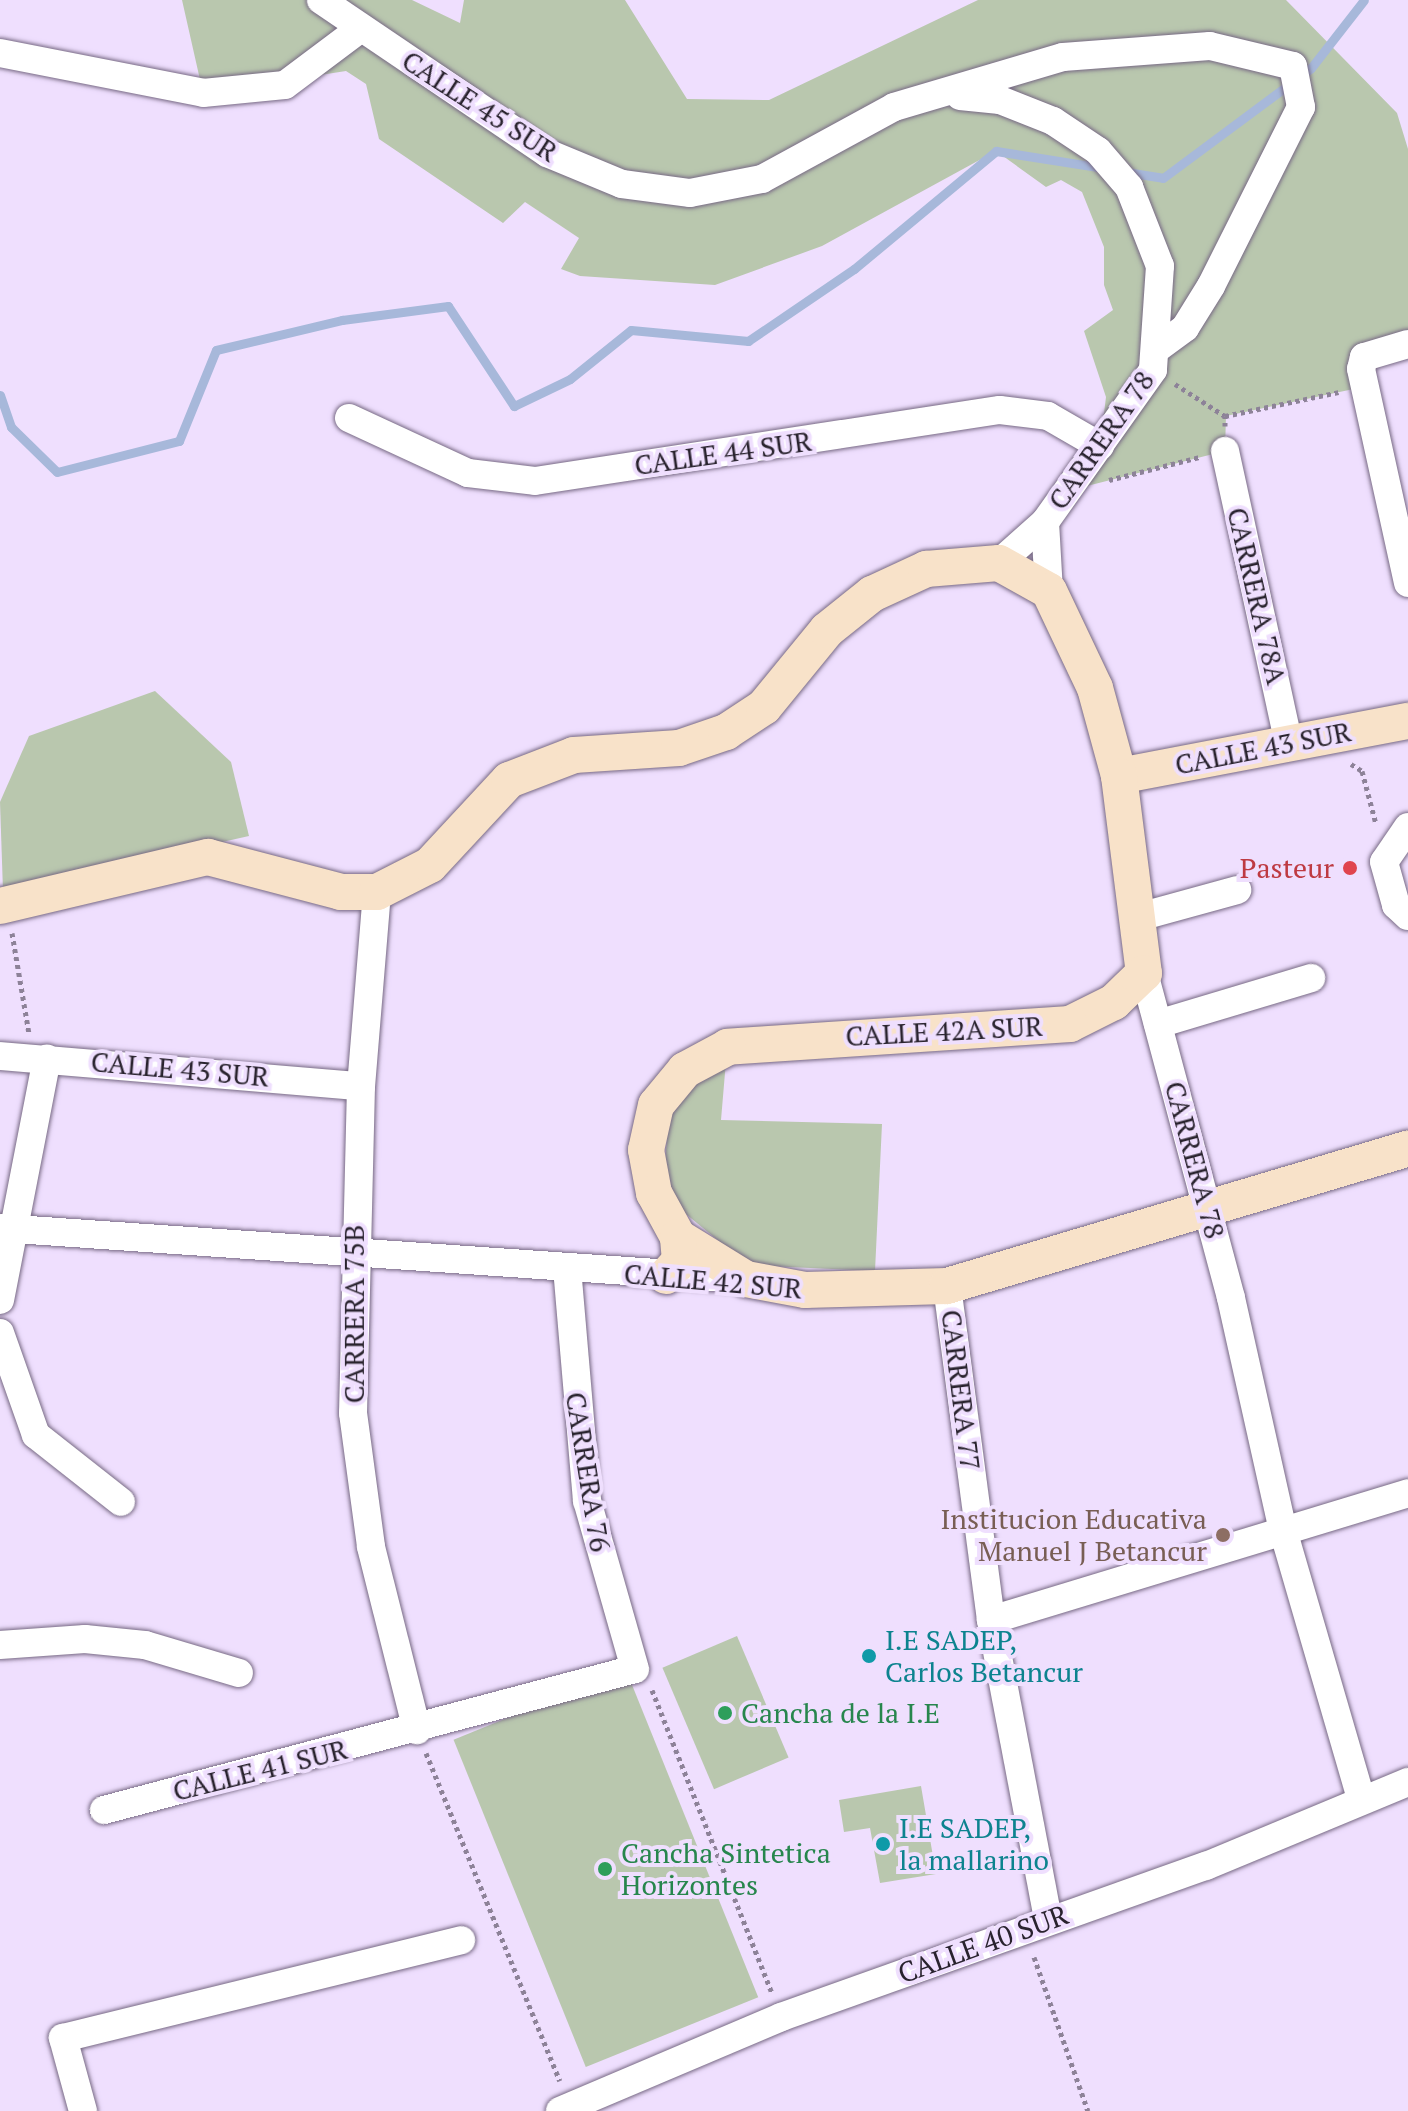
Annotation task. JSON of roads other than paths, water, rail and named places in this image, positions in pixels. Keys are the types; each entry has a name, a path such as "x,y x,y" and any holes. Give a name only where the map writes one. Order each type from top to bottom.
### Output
{"main road":[{"path":"4,905 208,857 341,892 377,892 430,865 509,780 574,755 679,748 726,732 764,707 827,630 872,594 926,569 999,563 1049,591"},
{"name":"CARRERA 78","path":"1049,591 1095,688 1119,776 1144,973"},
{"name":"CALLE 43 SUR","path":"1119,776 1288,741 1408,721"},
{"name":"CALLE 42A SUR","path":"678,1237 654,1193 646,1150 656,1105 685,1070 728,1047 1070,1024 1114,1002 1144,973"},
{"name":"CALLE 42 SUR","path":"746,1279 805,1290 947,1286 1408,1149"},
{"path":"666,1276 680,1261 678,1237"},
{"path":"678,1237 746,1279"}],"street":[{"name":"CALLE 45 SUR","path":"321,0 547,153 622,184 690,193 762,179 894,107 951,95"},
{"path":"0,53 203,93 285,85 366,32"},
{"name":"CARRERA 78","path":"951,95 1063,57 1210,46 1293,66 1301,107 1211,286 1185,328 1158,346 1100,446 1045,522 999,563"},
{"path":"951,95 1000,100 1053,121 1098,151 1129,187 1160,266 1158,346"},
{"path":"1408,344 1364,357 1363,387 1408,583"},
{"name":"CALLE 44 SUR","path":"349,418 468,473 535,481 1000,410 1048,416 1100,446"},
{"name":"CARRERA 78A","path":"1225,451 1288,741"},
{"name":"CARRERA 78","path":"1045,522 1049,591"},
{"path":"1408,827 1384,852 1396,905 1408,916"},
{"path":"1139,917 1237,890"},
{"name":"CARRERA 75B","path":"377,892 361,1086 354,1249 353,1413 371,1547 417,1730"},
{"name":"CARRERA 78","path":"1144,973 1209,1210 1283,1530 1361,1799"},
{"path":"1158,1024 1311,978"},
{"name":"CALLE 43 SUR","path":"0,1056 361,1086"},
{"path":"0,1300 40,1058"},
{"name":"CALLE 42 SUR","path":"10,1229 354,1249 567,1270 746,1279"},
{"name":"CARRERA 76","path":"567,1270 587,1501 642,1675"},
{"name":"CARRERA 77","path":"947,1286 991,1620 1036,1924"},
{"path":"0,1333 36,1435 121,1502"},
{"path":"991,1620 1408,1493"},
{"path":"0,1645 85,1639 145,1645 239,1673"},
{"name":"CALLE 41 SUR","path":"104,1810 642,1675"},
{"name":"CALLE 40 SUR","path":"565,2109 781,2017 1206,1866 1408,1782"},
{"path":"83,2111 63,2038 461,1940"}],"waterway":[{"path":"1126,172 1163,178 1311,68 1364,0"},
{"path":"0,395 11,427 57,472 179,441 216,350 342,320 448,306 514,406 570,379 631,330 748,341 854,269 996,151 1103,168"}],"place":[{"name":"Pasteur","path":"1350,868"},
{"name":"Institucion Educativa Manuel J Betancur","path":"1223,1535"},
{"name":"I.E SADEP, Carlos Betancur","path":"869,1656"},
{"name":"Cancha de la I.E","path":"725,1713"},
{"name":"I.E SADEP, la mallarino","path":"883,1844"},
{"name":"Cancha Sintetica Horizontes","path":"605,1869"}]}
